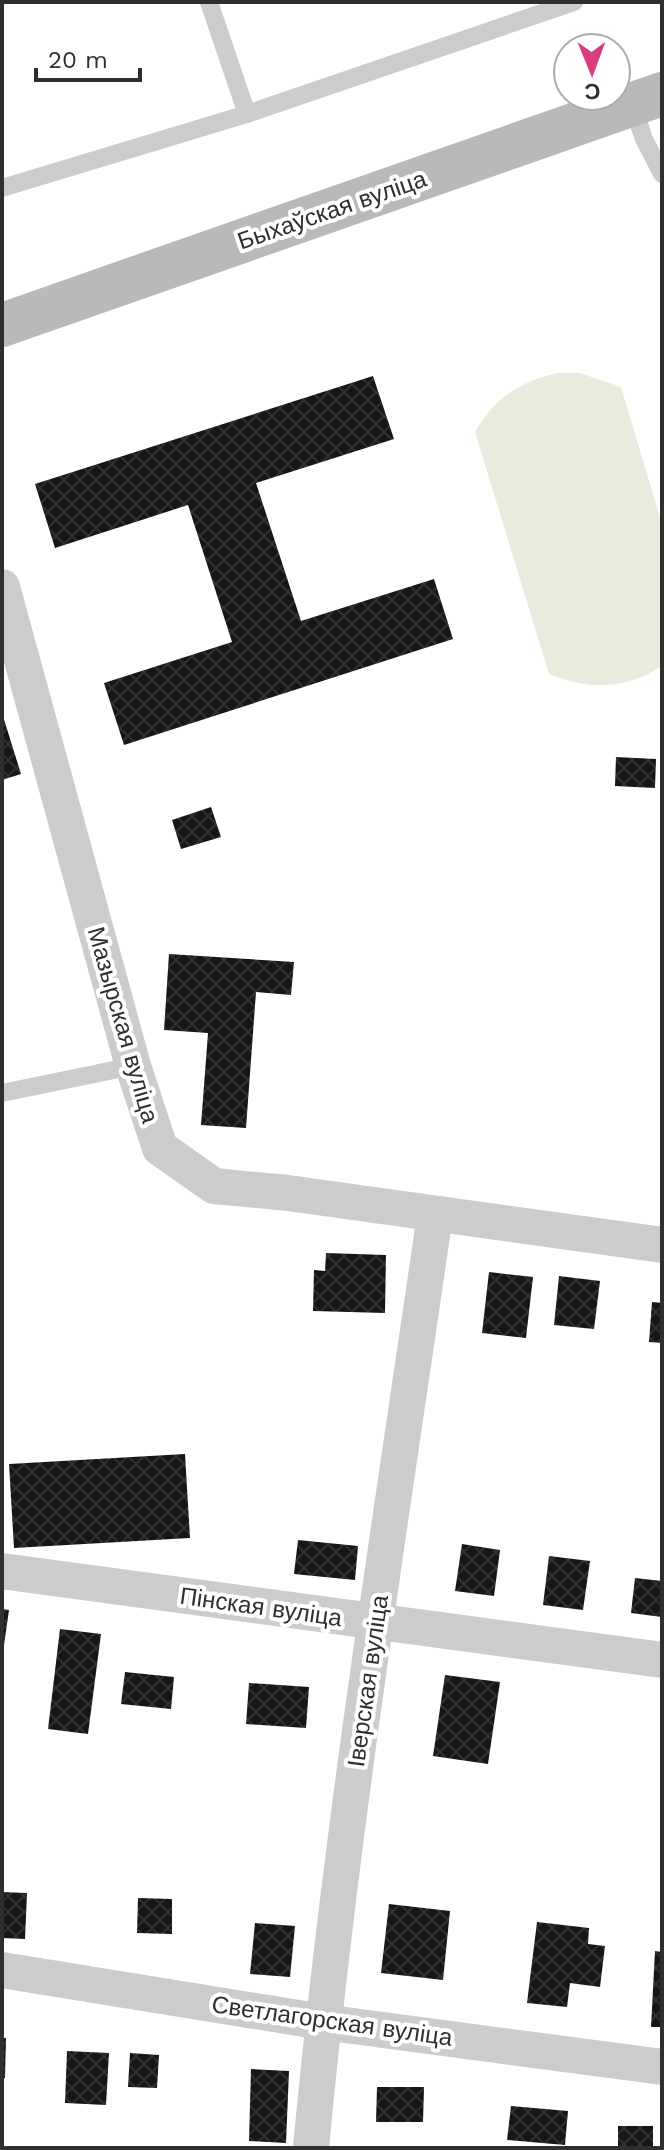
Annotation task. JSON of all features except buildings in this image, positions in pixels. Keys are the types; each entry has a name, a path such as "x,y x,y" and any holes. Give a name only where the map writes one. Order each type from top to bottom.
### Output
{"main road":[{"name":"Быхаўская вуліца","path":"2,325 647,99"}],"street":[{"name":"Мазырская вуліца","path":"2,587 10,647 160,1148 214,1186 288,1193 662,1245"},
{"name":"Іверская вуліца","path":"311,2148 323,2022 376,1622 435,1215"},
{"name":"Пінская вуліца","path":"2,1571 662,1660"},
{"name":"Светлагорская вуліца","path":"2,1970 323,2022 662,2067"}],"lane":[{"path":"209,2 247,114"},
{"path":"2,188 247,114 574,2"},
{"path":"647,99 644,139 662,174"},
{"path":"2,1093 133,1066"}],"shaded area":[{"path":"558,373 580,373 621,387 662,524 662,666 621,683 593,685 549,674 475,432 500,400 520,386"}]}
